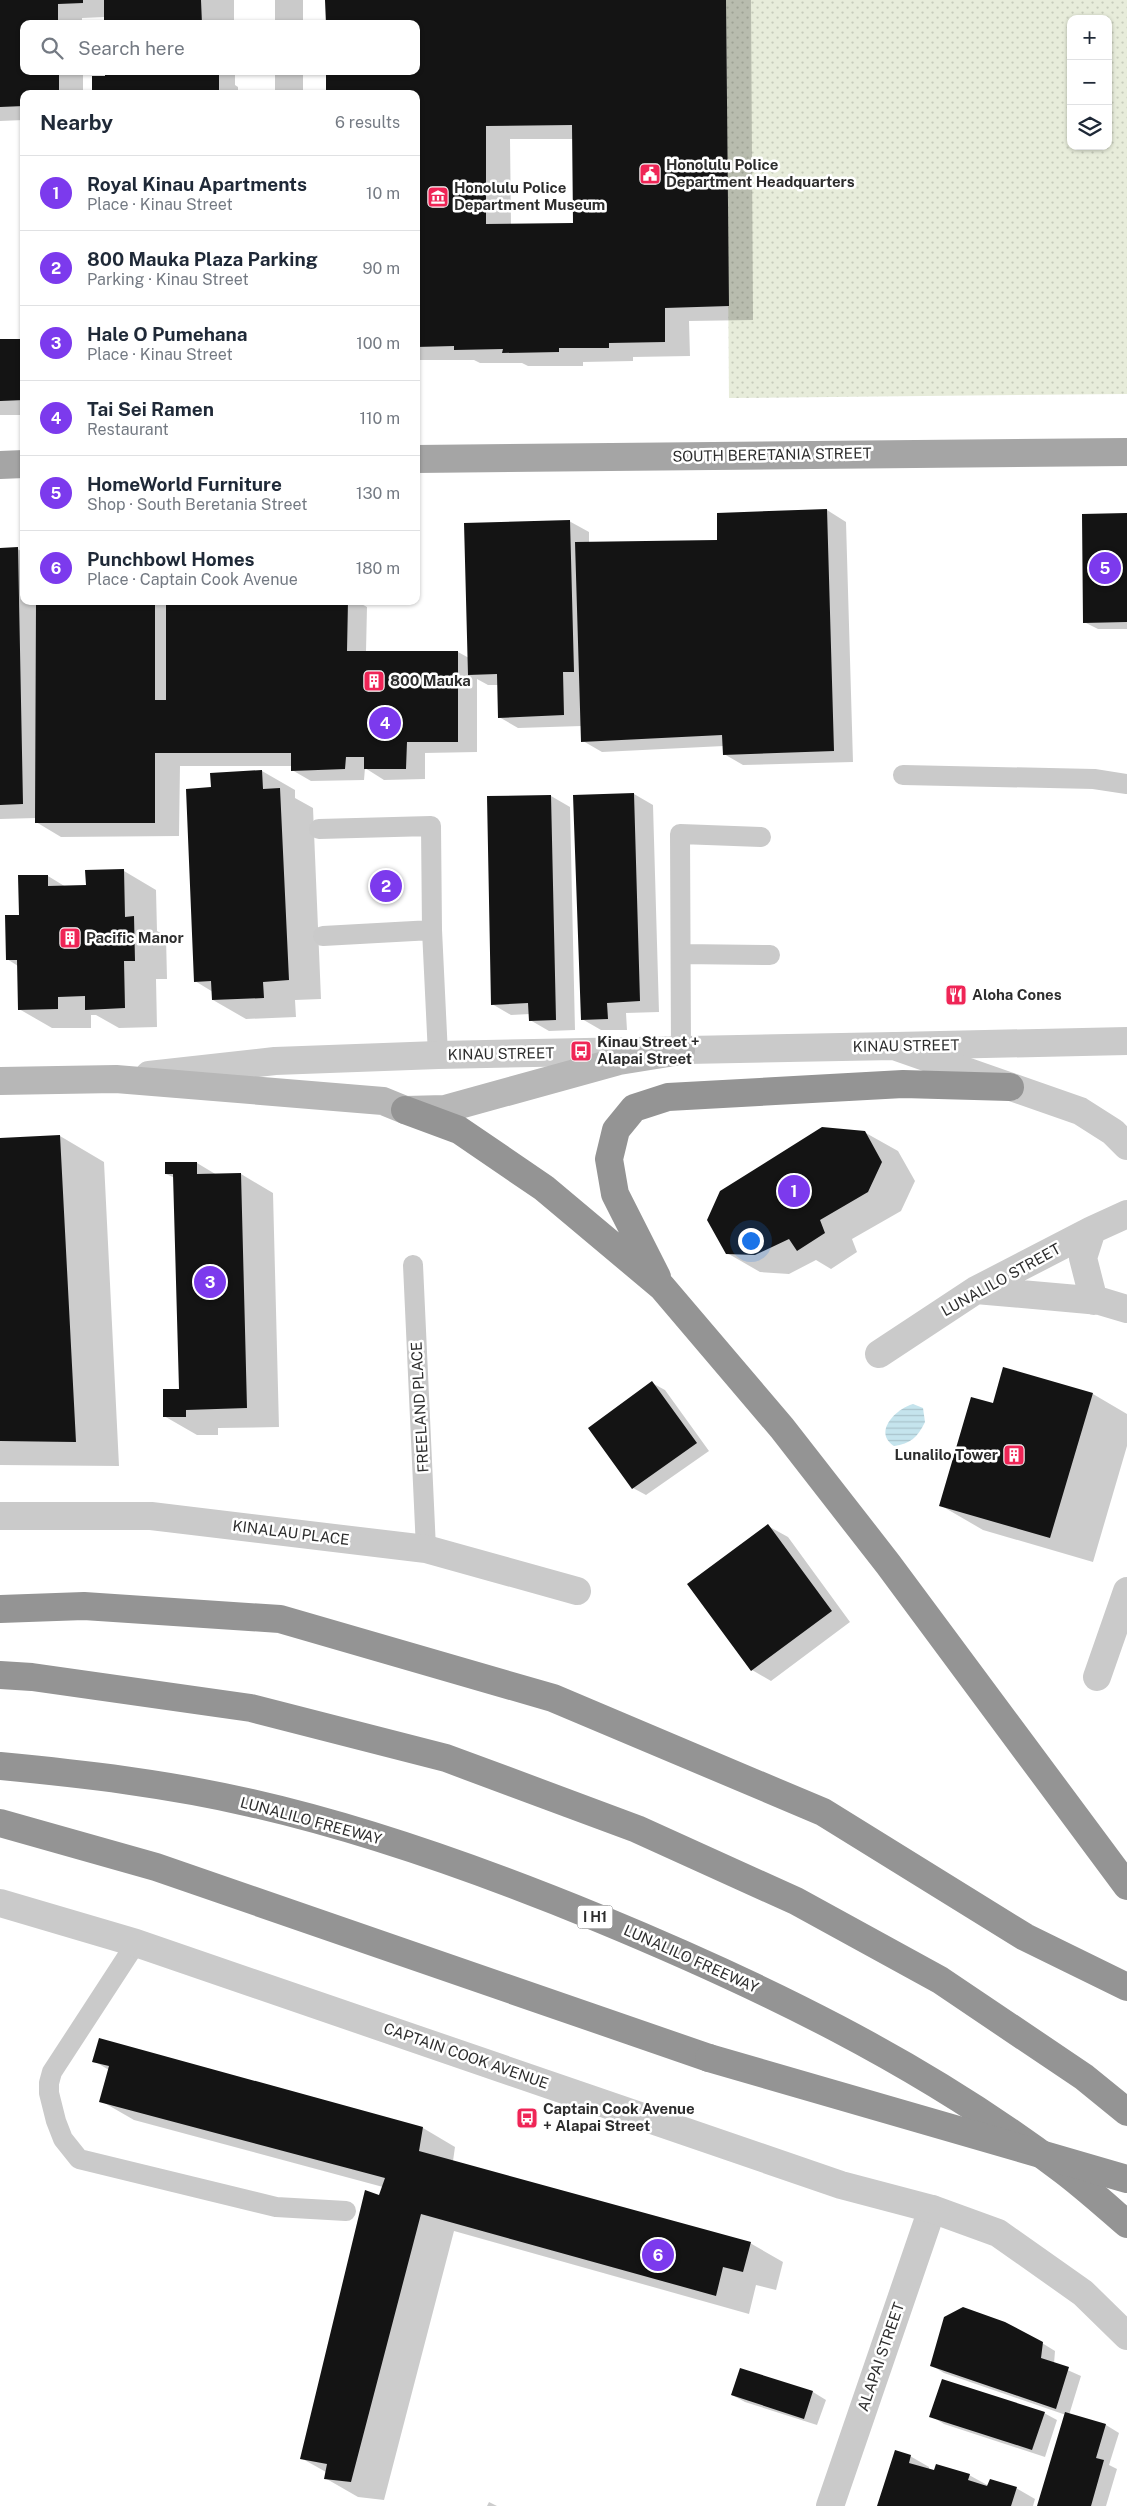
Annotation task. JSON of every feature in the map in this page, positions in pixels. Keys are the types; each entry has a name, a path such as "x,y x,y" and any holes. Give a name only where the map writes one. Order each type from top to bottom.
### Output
{"highway":[{"path":"662,1288 614,1194 609,1159 616,1130 634,1108 668,1097 902,1084 1010,1087"},
{"path":"405,1110 459,1130 544,1188 662,1288 782,1428 888,1564 1127,1886"},
{"path":"0,1609 84,1606 280,1619 553,1698 823,1812 1025,1936 1127,1987"},
{"path":"0,1675 32,1677 251,1708 446,1758 637,1829 796,1901 940,1980 1084,2077 1127,2112"},
{"name":"LUNALILO FREEWAY","path":"0,1766 92,1775 252,1803 446,1860 556,1901 688,1955 845,2032 949,2092 1060,2168 1127,2224"},
{"path":"0,1823 156,1867 709,2058 1127,2179"}],"main road":[{"name":"SOUTH BERETANIA STREET","path":"420,459 1127,452"},
{"path":"0,465 20,464"},
{"path":"405,1110 445,1109 619,1061 682,1051"},
{"name":"KINAU STREET","path":"0,1081 116,1079 383,1101 405,1110"}],"street":[{"path":"289,0 289,20"},
{"path":"289,75 289,90"},
{"name":"KINAU STREET","path":"116,1079 275,1061 438,1055 1127,1041"},
{"path":"894,1046 1080,1111 1113,1132 1127,1146"},
{"name":"LUNALILO STREET","path":"879,1354 976,1290 1127,1214"},
{"path":"1092,1230 1083,1258 1094,1301"},
{"path":"976,1290 1094,1301 1127,1309"},
{"name":"KINALAU PLACE","path":"0,1516 151,1516 426,1550 577,1591"},
{"path":"1098,1677 1127,1591"},
{"name":"CAPTAIN COOK AVENUE","path":"0,1903 136,1943 841,2185 932,2209 998,2234 1083,2293 1127,2336"},
{"name":"ALAPAI STREET","path":"830,2506 932,2209"}],"lane":[{"path":"903,775 1094,780 1127,784"},
{"path":"318,829 432,826 432,930 438,1055"},
{"path":"682,1051 680,834 761,836"},
{"path":"324,936 432,930"},
{"path":"681,954 770,955"},
{"name":"FREELAND PLACE","path":"413,1265 426,1550"},
{"path":"136,1943 52,2072 48,2083 49,2094 63,2139 79,2159 181,2185 276,2207 346,2211"}],"green space":[{"path":"726,0 1127,0 1127,394 729,398"}],"water":[{"path":"913,1404 923,1408 925,1422 913,1439 905,1444 894,1446 885,1434 889,1421 900,1410"}],"building":[{"path":"0,0 83,0 83,3 58,4 58,20 20,20 20,75 59,75 59,90 20,90 20,106 0,107"},
{"path":"104,0 201,0 202,20 104,20"},
{"name":"Honolulu Police Department Headquarters","path":"325,0 726,0 729,306 665,308 665,342 609,343 609,348 559,348 559,352 502,353 503,349 454,350 454,346 420,347 420,90 326,90 326,75 420,75 420,20 326,20","holes":["572,125 573,223 486,224 486,126"]},
{"path":"219,75 219,90 92,90 92,76"},
{"path":"0,339 20,339 20,400 0,401"},
{"path":"827,509 834,751 723,755 722,735 581,742 575,542 717,540 717,513"},
{"path":"1127,513 1127,622 1083,623 1082,514"},
{"path":"570,520 574,672 563,672 564,715 498,718 497,674 468,675 464,523"},
{"path":"18,547 23,804 0,805 0,548"},
{"path":"36,605 155,605 155,700 166,700 166,605 348,605 347,651 458,651 458,742 407,742 406,769 364,769 364,757 346,757 345,769 291,771 291,753 155,753 155,823 35,823"},
{"path":"262,770 263,789 280,788 289,980 263,982 264,998 212,1000 211,981 194,982 186,789 211,787 210,773"},
{"path":"634,793 640,1001 607,1003 608,1019 581,1020 573,795"},
{"path":"551,795 556,1020 529,1021 528,1003 491,1005 487,796"},
{"name":"Pacific Manor","path":"124,869 125,917 134,916 135,961 124,961 125,1008 85,1010 85,996 58,997 58,1009 18,1010 17,960 6,960 5,915 19,915 18,875 48,875 48,886 86,885 85,870"},
{"path":"822,1127 865,1131 882,1162 868,1192 820,1220 825,1233 797,1251 789,1239 755,1255 726,1254 707,1220 720,1191"},
{"path":"60,1135 76,1442 0,1441 0,1138"},
{"path":"165,1162 197,1162 197,1174 241,1173 247,1408 186,1410 186,1417 163,1417 163,1389 179,1389 173,1174 165,1174"},
{"name":"Lunalilo Tower","path":"1003,1367 1093,1393 1050,1538 939,1506 971,1397 993,1403"},
{"path":"652,1381 697,1443 632,1489 588,1428"},
{"path":"768,1524 832,1611 751,1671 687,1584"},
{"path":"99,2038 423,2127 419,2151 751,2242 743,2272 723,2267 716,2296 421,2214 351,2482 324,2479 327,2464 300,2459 365,2190 379,2195 385,2178 99,2102 109,2066 92,2062"},
{"path":"963,2307 1005,2322 1043,2342 1041,2358 1069,2367 1056,2409 930,2366 944,2317"},
{"path":"740,2368 813,2391 804,2419 731,2395"},
{"path":"942,2379 1045,2412 1032,2450 929,2417"},
{"path":"1065,2412 1106,2424 1096,2458 1104,2460 1091,2506 1037,2506"},
{"path":"895,2450 911,2455 909,2463 934,2470 936,2464 970,2474 968,2480 987,2486 990,2479 1017,2487 1011,2506 877,2506"}],"place":[{"name":"Honolulu Police Department Headquarters","path":"650,174"},
{"name":"Honolulu Police Department Museum","path":"438,197"},
{"name":"HomeWorld Furniture","path":"1105,568"},
{"name":"800 Mauka","path":"374,681"},
{"name":"Tai Sei Ramen","path":"385,723"},
{"name":"800 Mauka Plaza Parking","path":"386,886"},
{"name":"Pacific Manor","path":"70,938"},
{"name":"Aloha Cones","path":"956,995"},
{"name":"Kinau Street + Alapai Street","path":"581,1051"},
{"name":"Royal Kinau Apartments","path":"794,1191"},
{"name":"Hale O Pumehana","path":"210,1282"},
{"name":"Lunalilo Tower","path":"1014,1455"},
{"name":"Captain Cook Avenue + Alapai Street","path":"527,2118"},
{"name":"Punchbowl Homes","path":"658,2255"}]}
